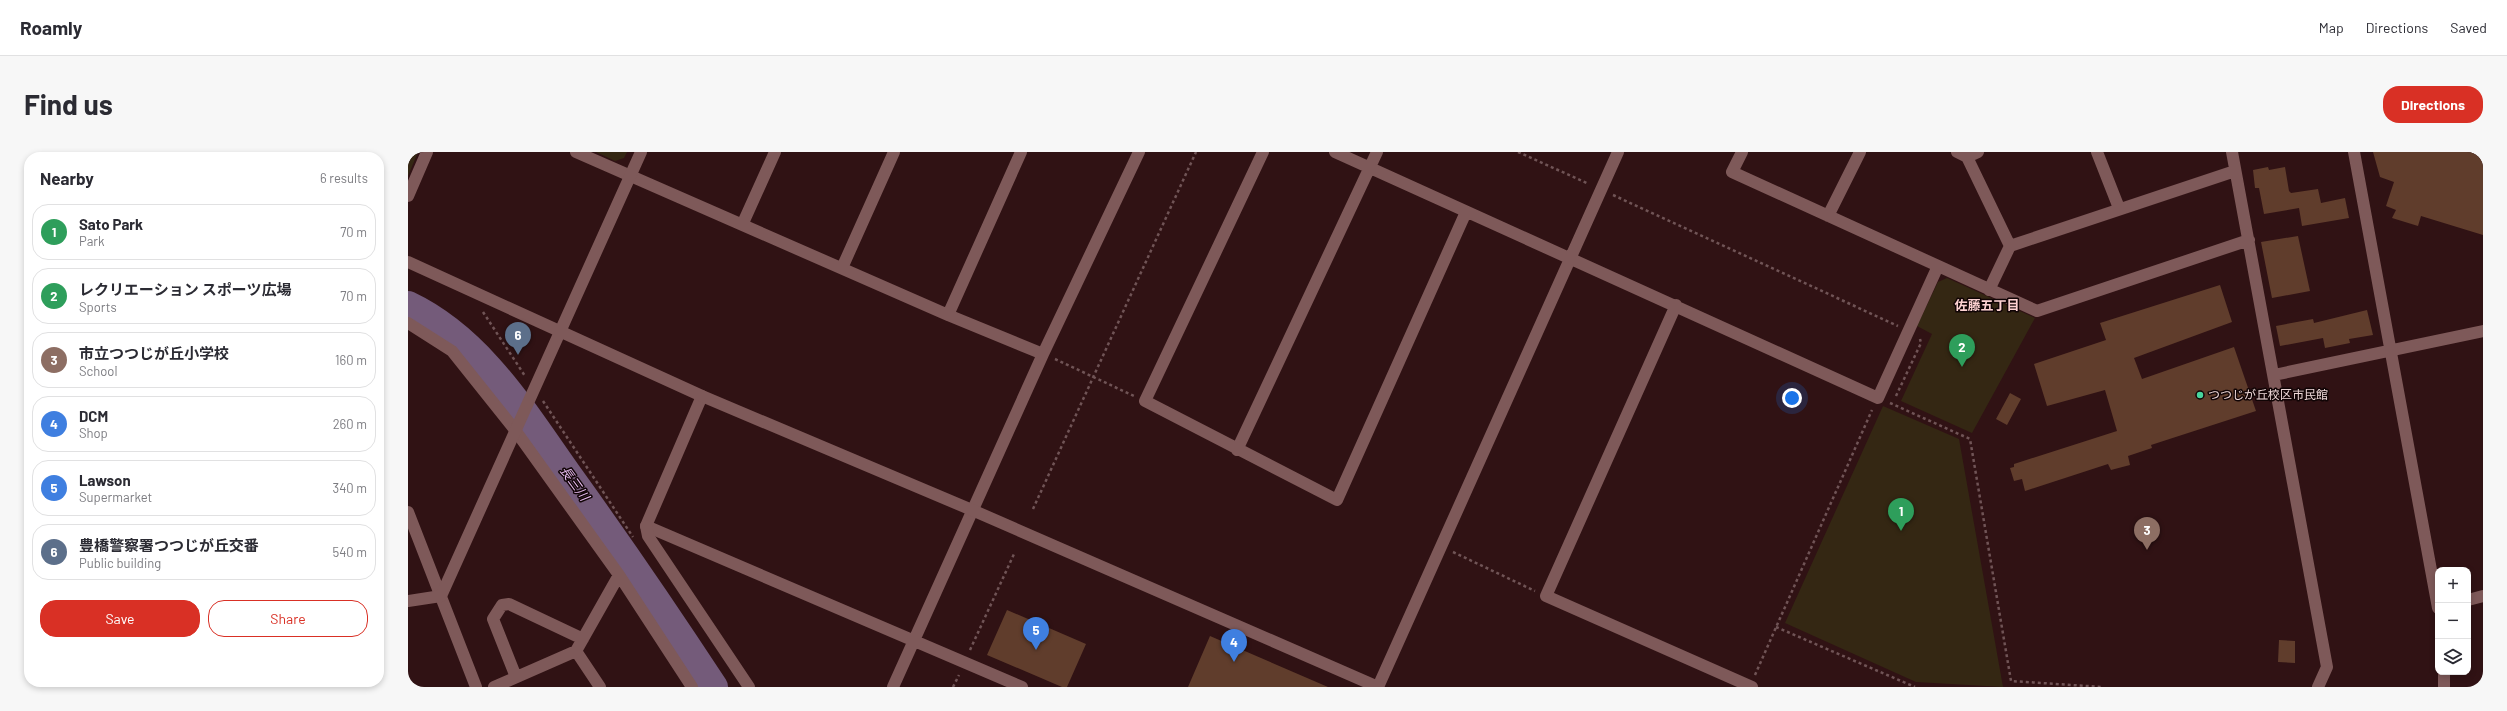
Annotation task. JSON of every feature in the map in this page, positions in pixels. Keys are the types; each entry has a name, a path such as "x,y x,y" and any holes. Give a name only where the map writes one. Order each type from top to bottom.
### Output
{"street":[{"path":"408,196 426,152"},
{"path":"576,152 742,223 948,315 1043,354"},
{"path":"441,596 641,152"},
{"path":"742,223 775,152"},
{"path":"842,268 894,152"},
{"path":"948,315 1021,152"},
{"path":"893,687 913,639 1043,354 1139,152"},
{"path":"1263,152 1145,401 1237,450 1337,500 1466,212"},
{"path":"1335,152 1466,212 1570,257 1878,398 1938,266"},
{"path":"1237,450 1377,152"},
{"path":"408,262 702,396 972,510 1378,687 1618,152"},
{"path":"1742,152 1732,172 2037,311 2249,240"},
{"path":"1828,216 1860,152"},
{"path":"2097,152 2120,208"},
{"path":"2232,152 2327,667 2318,687"},
{"path":"2354,152 2437,603"},
{"path":"1967,154 2010,246"},
{"path":"1989,290 2010,246 2120,208 2235,171"},
{"path":"1676,306 1546,596 1751,687"},
{"path":"408,323 452,351 515,430 619,575 692,687"},
{"path":"2274,374 2483,331"},
{"path":"702,396 646,526 648,536 749,687"},
{"path":"408,512 476,687"},
{"path":"646,526 913,639 1017,686"},
{"path":"494,687 576,651 619,575"},
{"path":"408,600 441,596"},
{"path":"2471,599 2483,596"},
{"path":"516,677 493,619 502,605 509,604 583,639"},
{"path":"576,651 600,687"},
{"path":"2444,675 2444,687"}],"path":[{"path":"1033,509 1196,152"},
{"path":"1518,152 1909,331 1919,337 1921,343 1892,404"},
{"path":"480,308 636,541"},
{"path":"1043,354 1145,401"},
{"path":"1751,687 1776,627 1878,398 1970,439 2011,681 2102,687"},
{"path":"1441,547 1546,596"},
{"path":"953,687 1014,554"},
{"path":"1776,627 1915,687"}],"shaded area":[{"path":"408,152 418,152 408,176"},
{"path":"596,152 627,152 624,158 615,161"},
{"path":"1947,278 2035,318 1972,433 1901,401 1932,334 1917,326 1938,282"},
{"path":"1883,406 1959,439 2003,687 1916,682 1785,623"}],"building":[{"path":"2373,152 2483,152 2483,235 2421,216 2418,226 2392,218 2396,210 2386,206 2394,182 2380,177"},
{"path":"2268,167 2269,170 2285,167 2289,191 2291,193 2318,189 2321,203 2345,198 2349,218 2302,226 2299,208 2264,214 2259,188 2255,188 2253,170"},
{"path":"2298,236 2310,291 2272,298 2261,242"},
{"path":"2220,285 2232,322 2134,358 2142,379 2234,347 2256,411 2151,445 2152,448 2128,456 2130,465 2111,470 2108,464 2025,491 2022,479 2014,481 2010,468 2014,467 2014,464 2117,431 2105,390 2047,406 2034,364 2106,340 2100,323"},
{"path":"2367,310 2373,335 2349,339 2350,343 2325,348 2323,338 2280,346 2276,326 2313,319 2314,323"},
{"path":"2010,393 2021,399 2007,425 1996,419"},
{"path":"1007,610 1086,644 1067,687 1062,687 987,655"},
{"path":"1210,636 1328,687 1188,687"},
{"path":"2279,640 2295,641 2295,663 2278,662"}],"waterway":[{"name":"長三川","path":"408,305 434,320 458,338 480,359 500,382 519,406 608,531 714,687"}],"place":[{"name":"豊橋警察署つつじが丘交番","path":"518,355"},
{"name":"レクリエーション スポーツ広場","path":"1962,367"},
{"name":"つつじが丘校区市民館","path":"2200,395"},
{"name":"Sato Park","path":"1901,531"},
{"name":"市立つつじが丘小学校","path":"2147,550"},
{"name":"Lawson","path":"1036,650"},
{"name":"DCM","path":"1234,662"}],"district":[{"name":"佐藤五丁目","path":"1987,305"}]}
